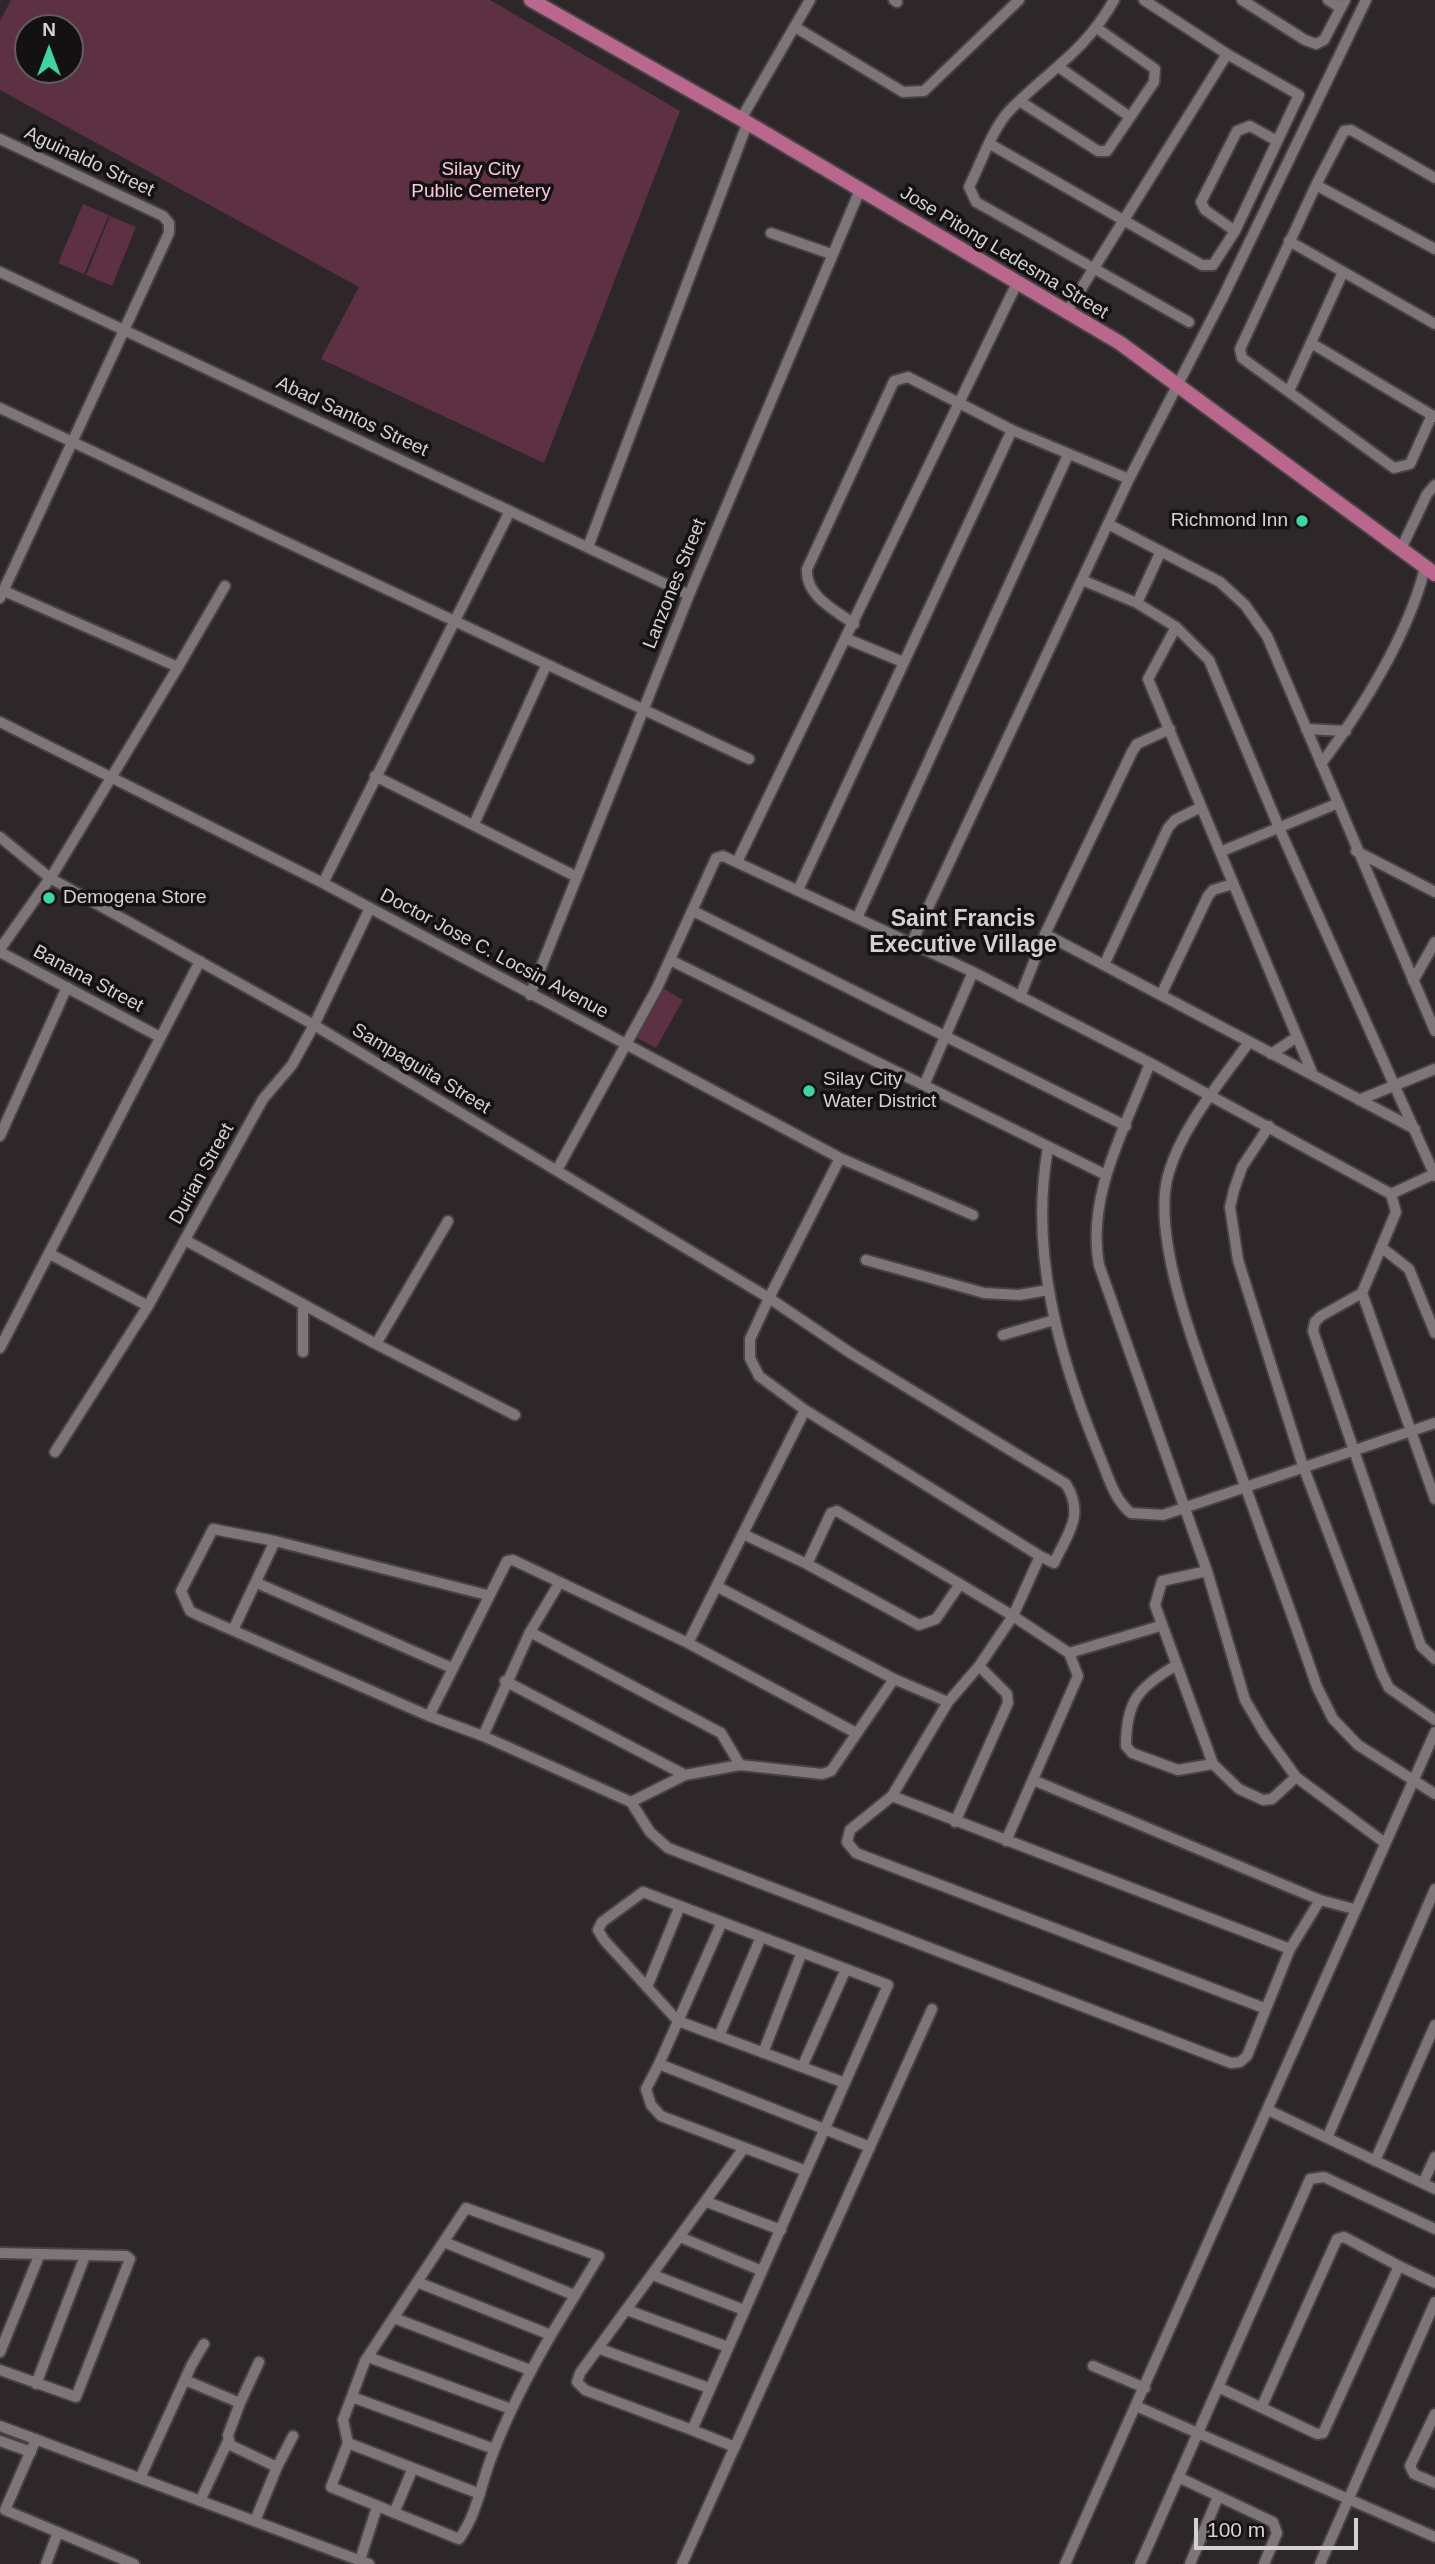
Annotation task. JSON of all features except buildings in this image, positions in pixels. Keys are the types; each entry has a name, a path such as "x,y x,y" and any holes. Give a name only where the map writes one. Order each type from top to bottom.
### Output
{"main road":[{"name":"Jose Pitong Ledesma Street","path":"531,0 1120,343 1430,571"}],"street":[{"path":"588,547 744,122 810,0"},
{"path":"796,27 903,92 912,94 924,91 1019,0"},
{"path":"1114,0 1098,29 1059,68 1007,113 969,187 975,202 1189,322"},
{"path":"1144,0 1227,54 1315,104"},
{"path":"1242,0 1304,40 1315,44 1325,40 1343,4 1328,0"},
{"path":"912,942 1129,479 1366,0"},
{"path":"1020,102 1098,151 1107,151 1154,82 1155,69 1098,29"},
{"path":"1066,313 1096,269 1227,54"},
{"path":"1059,68 1130,117"},
{"path":"990,144 1124,223 1208,266 1213,265 1235,231 1299,95"},
{"path":"1235,231 1205,211 1201,202 1237,131 1250,126 1277,141"},
{"path":"1311,343 1434,416 1410,464 1394,468 1242,358 1240,349 1339,135 1351,130 1435,178"},
{"name":"Aguinaldo Street","path":"0,139 163,216 169,223 169,233 125,330"},
{"path":"1315,185 1435,249"},
{"name":"Lanzones Street","path":"530,995 689,594 860,190"},
{"path":"771,233 831,254"},
{"path":"1289,241 1435,324"},
{"name":"Abad Santos Street","path":"0,272 689,594"},
{"path":"1289,391 1343,272"},
{"path":"737,862 847,639 957,402 1017,283"},
{"path":"125,330 2,594 178,667"},
{"path":"854,624 813,593 806,578 807,569 894,381 908,377 1012,430 1129,479"},
{"path":"0,408 748,759"},
{"path":"798,890 1012,430"},
{"path":"857,918 1068,455"},
{"path":"1401,549 1427,494 1435,485"},
{"path":"323,883 510,511"},
{"path":"1108,524 1220,582 1245,606 1267,636 1336,804 1435,1031"},
{"path":"1137,603 1161,551"},
{"path":"1321,764 1346,731 1415,606 1430,571"},
{"path":"1082,580 1137,603 1176,627 1209,660 1280,830 1435,1175 1391,1194"},
{"path":"0,951 50,878 225,586"},
{"path":"1176,627 1148,679 1313,1075"},
{"path":"847,639 903,662"},
{"path":"474,824 546,666"},
{"name":"Doctor Jose C. Locsin Avenue","path":"0,722 323,883 841,1158 973,1215"},
{"path":"1020,997 1045,934 1132,751 1137,744 1170,729"},
{"path":"1306,730 1346,731"},
{"path":"375,776 575,876"},
{"path":"1220,852 1280,830 1336,804"},
{"path":"1104,965 1168,828 1175,820 1201,807"},
{"name":"Sampaguita Street","path":"0,837 50,878 314,1025 769,1298 852,1354 1066,1484 1076,1501 1076,1516 1054,1563 1040,1556"},
{"path":"1356,851 1435,892"},
{"path":"557,1170 670,960 716,858 723,856 973,972 1269,1126 1391,1194 1396,1212 1362,1293 1321,1316 1315,1322 1313,1331 1421,1646 1435,1659"},
{"path":"1161,995 1208,896 1213,890 1233,884"},
{"name":"Durian Street","path":"55,1452 148,1306 263,1099 292,1065 370,908"},
{"path":"694,911 1126,1126"},
{"path":"1045,934 1415,1129"},
{"path":"1413,981 1435,942"},
{"name":"Banana Street","path":"0,951 160,1037"},
{"path":"670,960 925,1083 1048,1148 1104,1174"},
{"path":"0,1348 200,961"},
{"path":"925,1083 973,972"},
{"path":"0,1136 67,988"},
{"path":"1271,1054 1297,1037"},
{"path":"1250,1042 1211,1095 1168,1173 1167,1233 1170,1261 1195,1346 1317,1687 1334,1719 1358,1745 1435,1794"},
{"path":"1150,1063 1104,1174 1096,1251 1099,1265 1207,1571 1245,1700 1265,1734 1296,1776 1385,1843"},
{"path":"1359,1100 1435,1069"},
{"path":"1269,1126 1242,1167 1230,1208 1238,1260 1303,1466 1382,1674 1390,1688 1435,1720"},
{"path":"1048,1148 1041,1187 1041,1227 1048,1290 1088,1428 1124,1507 1143,1515 1163,1515 1354,1448 1435,1423"},
{"path":"841,1158 750,1339 750,1358 759,1376 805,1410 1040,1556 1013,1616 979,1667 948,1702 892,1796 850,1830 848,1842 856,1853 1264,2008"},
{"path":"376,1344 448,1221"},
{"path":"185,1240 376,1344 515,1415"},
{"path":"1381,1247 1409,1269 1435,1333"},
{"path":"50,1254 148,1306"},
{"path":"866,1260 984,1293 1018,1295 1048,1290"},
{"path":"1362,1293 1435,1499"},
{"path":"303,1304 303,1352"},
{"path":"1003,1335 1055,1320"},
{"path":"688,1643 805,1410"},
{"path":"807,1564 831,1513 842,1512 1069,1653 1078,1676 1006,1840"},
{"path":"487,1595 275,1541 213,1529 181,1591 190,1611 631,1802 650,1832 668,1848 1231,2063 1240,2062 1247,2056 1264,2008 1290,1949 1320,1900"},
{"path":"743,1534 807,1564 919,1625 936,1619 960,1584"},
{"path":"233,1630 275,1541"},
{"path":"429,1716 487,1595 507,1561 524,1564 688,1643 856,1733"},
{"path":"1207,1571 1162,1581 1155,1605 1160,1626 1213,1764 1238,1789 1263,1800 1272,1799 1296,1776"},
{"path":"483,1736 505,1681 560,1582"},
{"path":"257,1583 452,1668"},
{"path":"718,1587 894,1679 948,1702"},
{"path":"1069,1653 1160,1626"},
{"path":"530,1632 721,1733 740,1765"},
{"path":"955,1822 1007,1703 1007,1694 979,1667"},
{"path":"1175,1667 1146,1685 1130,1705 1126,1746 1132,1753 1178,1770 1213,1764"},
{"path":"631,1802 685,1775 740,1765 822,1774 837,1764 894,1679"},
{"path":"505,1681 685,1775"},
{"path":"1065,2564 1435,1732"},
{"path":"1033,1780 1320,1900 1354,1909"},
{"path":"892,1796 1290,1949"},
{"path":"1327,2138 1435,1889"},
{"path":"692,2430 709,2388 762,2271 825,2129 888,1985 643,1892 603,1922 598,1930 678,2021 845,2083"},
{"path":"647,1987 680,1906"},
{"path":"722,1922 646,2090 651,2105 661,2116 806,2171"},
{"path":"719,2036 761,1937"},
{"path":"763,2053 802,1952"},
{"path":"802,2067 846,1969"},
{"path":"682,2564 932,2009"},
{"path":"1375,2161 1435,2025"},
{"path":"659,2064 870,2147"},
{"path":"1268,2110 1435,2189"},
{"path":"735,2447 585,2390 577,2382 580,2373 744,2148"},
{"path":"1423,2183 1435,2157"},
{"path":"1140,2564 1310,2179 1324,2177 1435,2229"},
{"path":"707,2202 780,2230"},
{"path":"466,2207 599,2256 530,2370 494,2449 471,2523 459,2539 331,2487 348,2442 343,2420 368,2357 417,2282 466,2207"},
{"path":"680,2237 762,2271"},
{"path":"1262,2406 1337,2239 1344,2237 1435,2283"},
{"path":"444,2242 574,2295"},
{"path":"0,2253 126,2256 130,2263 76,2397 0,2370"},
{"path":"0,2352 39,2256"},
{"path":"36,2384 85,2256"},
{"path":"1218,2387 1317,2434 1322,2433 1399,2266"},
{"path":"653,2275 744,2310"},
{"path":"417,2282 551,2335"},
{"path":"1320,2564 1435,2302"},
{"path":"627,2310 728,2347"},
{"path":"394,2318 530,2370"},
{"path":"140,2478 204,2344"},
{"path":"600,2349 709,2388"},
{"path":"368,2357 511,2409"},
{"path":"200,2501 228,2441 240,2403 259,2362"},
{"path":"1093,2366 1145,2388"},
{"path":"185,2380 240,2403"},
{"path":"352,2397 494,2449"},
{"path":"1136,2406 1435,2537"},
{"path":"1435,2414 1410,2466 1414,2474 1435,2483"},
{"path":"0,2426 365,2562 377,2507"},
{"path":"255,2521 276,2467 293,2436"},
{"path":"0,2524 2,2510 36,2439"},
{"path":"0,2441 31,2452"},
{"path":"228,2441 230,2445 276,2467"},
{"path":"348,2442 480,2494"},
{"path":"394,2513 412,2468"},
{"path":"1178,2477 1277,2527 1264,2564"},
{"path":"1190,2564 1218,2497"},
{"path":"2,2510 134,2564"},
{"path":"46,2564 58,2532"}],"green space":[{"name":"Silay City Public Cemetery","path":"11,0 490,0 680,111 544,463 321,359 359,287 0,90 0,21"},
{"path":"83,204 109,215 84,274 58,263"},
{"path":"110,216 136,227 112,286 86,275"},
{"path":"661,987 683,1000 656,1048 633,1036"}],"place":[{"name":"Richmond Inn","path":"1302,521"},
{"name":"Demogena Store","path":"49,898"},
{"name":"Silay City Water District","path":"809,1091"}],"district":[{"name":"Saint Francis Executive Village","path":"963,933"}]}
